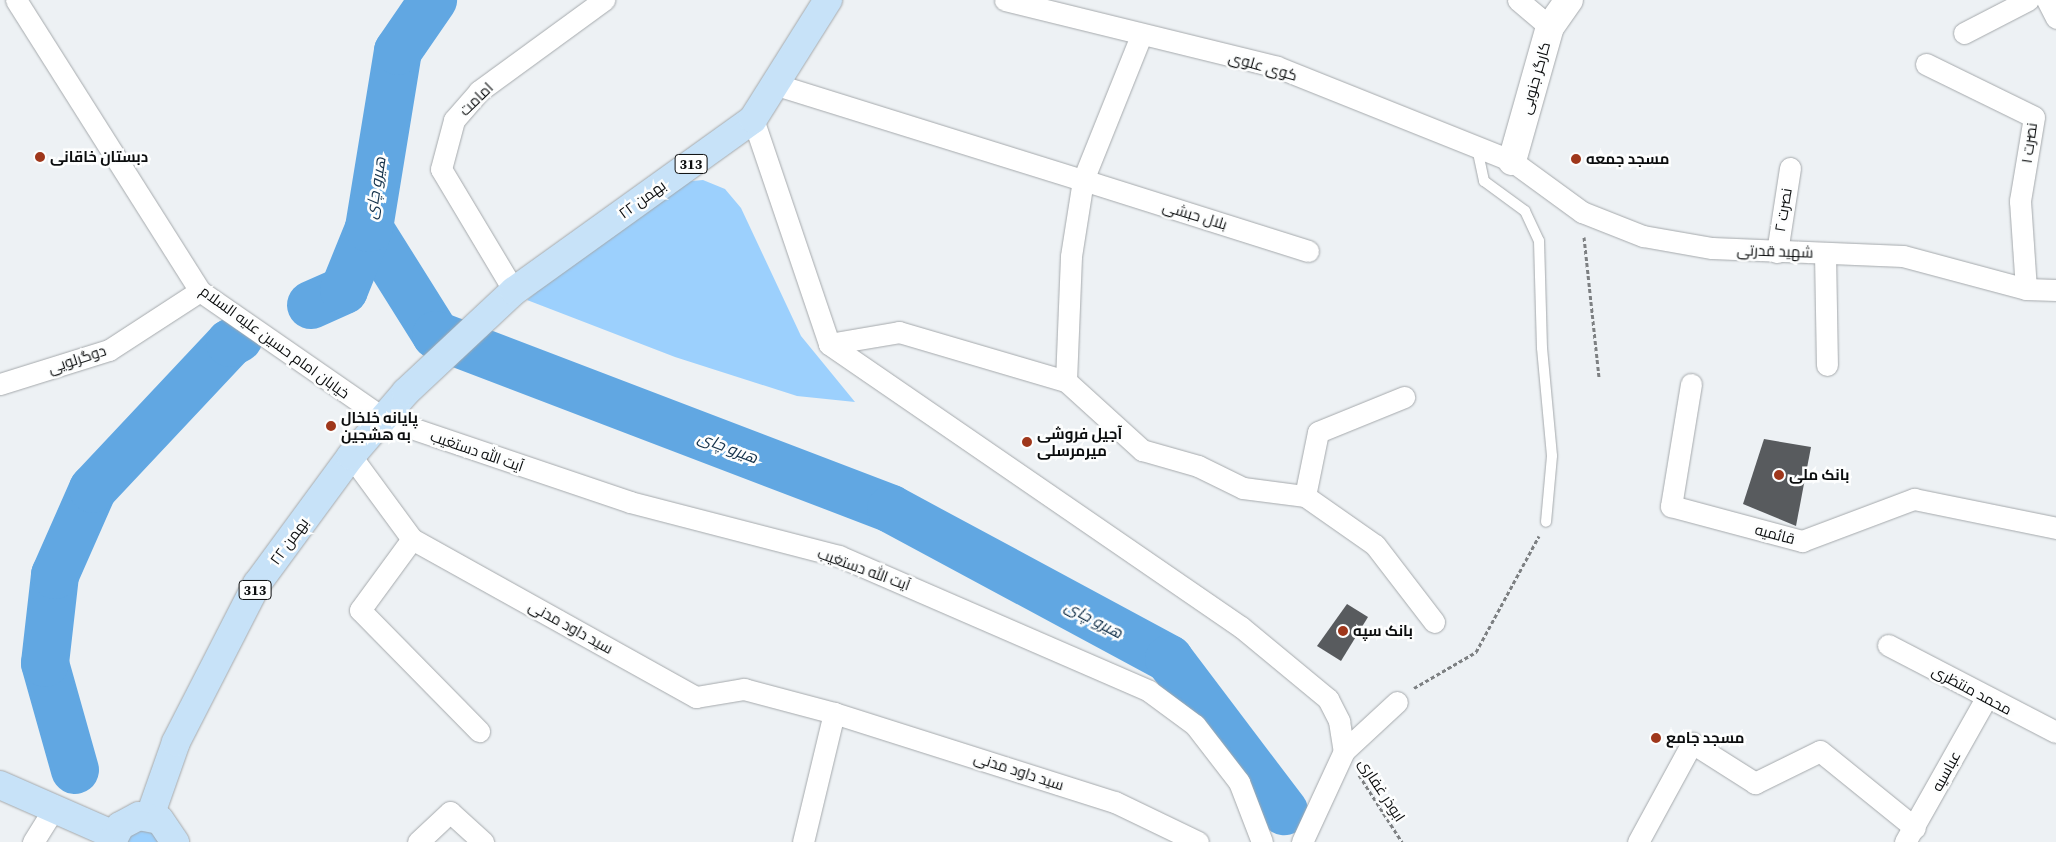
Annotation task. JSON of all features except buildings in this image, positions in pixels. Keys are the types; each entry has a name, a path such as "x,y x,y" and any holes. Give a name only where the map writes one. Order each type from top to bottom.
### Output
{"main road":[{"name":"۲۲ بهمن","path":"150,816 176,742 258,584 351,456 406,392 514,290 753,119 828,0"},
{"name":"کارگر جنوبی","path":"1512,161 1550,27 1569,0"},
{"path":"0,785 113,838 129,819 150,816 168,826 175,842"}],"street":[{"name":"خیابان امام حسین علیه السلام","path":"16,0 200,291 384,419"},
{"name":"امامت","path":"514,290 441,169 454,120 479,91 604,0"},
{"name":"کوی علوی","path":"1005,0 1141,36 1277,67 1476,144 1512,161"},
{"path":"1518,0 1550,27"},
{"path":"1964,33 2028,0"},
{"path":"2047,0 2056,18"},
{"path":"1066,381 1071,256 1083,180 1141,36"},
{"name":"نصرت ۱","path":"1926,64 2034,117 2020,200 2026,289"},
{"name":"بلال حبشی","path":"774,84 1308,250"},
{"path":"753,119 829,344 1241,627 1328,699 1339,721 1344,751"},
{"name":"شهید قدرتی","path":"1512,161 1582,212 1643,236 1712,248 1903,256 2026,289 2056,290"},
{"name":"نصرت ۲","path":"1777,252 1790,168"},
{"path":"1825,253 1827,365"},
{"name":"دوگرلویی","path":"0,384 109,350 200,291"},
{"path":"829,344 900,332 1066,381 1142,450 1198,466 1242,488 1305,496 1375,545 1434,622"},
{"name":"قائمیه","path":"1691,384 1671,506 1802,540 1914,499 2056,528"},
{"path":"1305,496 1318,432 1404,397"},
{"name":"آیت الله دستغیب","path":"384,419 630,502 839,556 1149,691 1195,725 1239,782 1262,842"},
{"name":"سید داود مدنی","path":"351,456 412,539 696,697 744,689 834,713 1115,802 1198,842"},
{"path":"412,539 360,610 479,731"},
{"name":"محمد منتظری","path":"1888,645 1986,698 2056,732"},
{"name":"عباسیه","path":"1910,835 1986,698"},
{"path":"1302,842 1344,751 1397,702"},
{"path":"803,842 834,713"},
{"path":"1638,842 1692,743 1755,783 1820,751 1910,835"},
{"path":"34,842 54,809"},
{"path":"418,842 450,812 483,842"}],"lane":[{"path":"1476,144 1484,181 1525,212 1539,241 1542,348 1552,456 1546,522"}],"path":[{"path":"1582,212 1599,377"},
{"path":"1397,702 1419,684 1476,652 1546,522"},
{"name":"ابوذر غفاری","path":"1344,751 1402,842"}],"shaded area":[{"path":"703,180 725,189 741,208 801,336 855,402 797,396 675,357 527,300 637,206 671,183"},
{"path":"137,822 172,842 119,842"}],"waterway":[{"name":"هیرو چای","path":"311,305 344,290 369,228 398,51 433,0"},
{"name":"هیرو چای","path":"369,228 436,335 891,509 1169,659 1284,811"},
{"path":"75,770 45,663 55,575 93,489 230,343 239,338"}],"place":[{"name":"دبستان خاقانی","path":"40,157"},
{"name":"مسجد جمعه","path":"1576,159"},
{"name":"پایانه خلخال به هشجین","path":"331,426"},
{"name":"آجیل فروشی میرمرسلی","path":"1027,442"},
{"name":"بانک ملی","path":"1779,475"},
{"name":"بانک سپه","path":"1343,631"},
{"name":"مسجد جامع","path":"1656,738"}]}
